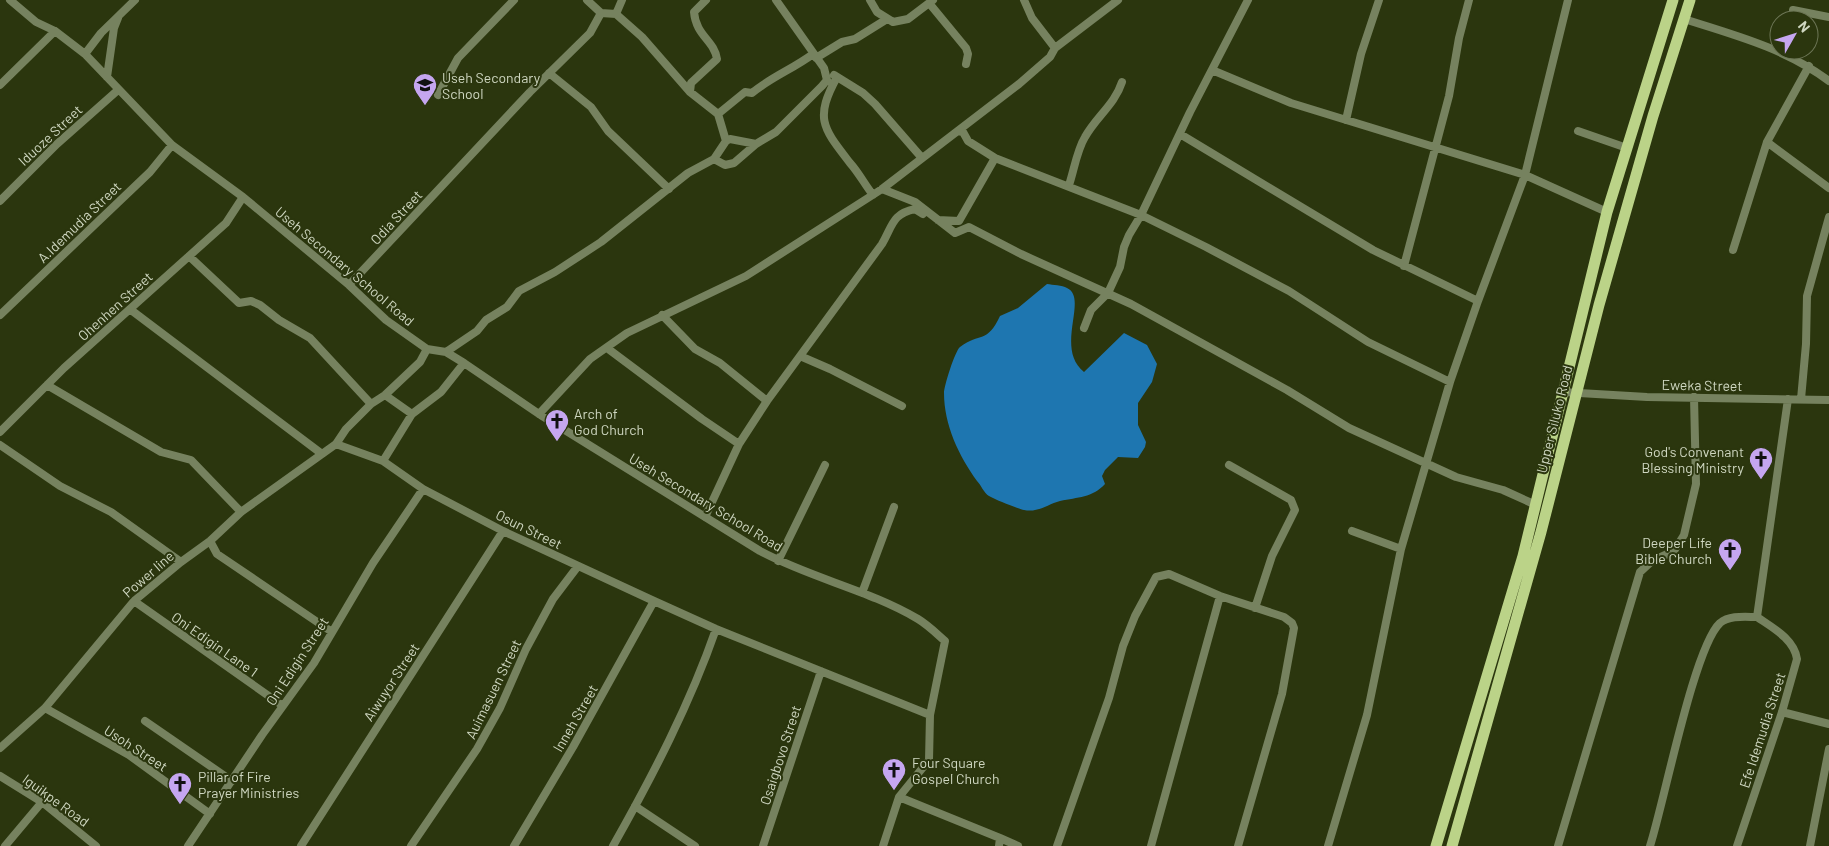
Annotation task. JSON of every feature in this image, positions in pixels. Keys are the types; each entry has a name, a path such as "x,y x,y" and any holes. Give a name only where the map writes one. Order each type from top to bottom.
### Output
{"main road":[{"name":"Upper Siluko Road","path":"1436,846 1509,605 1536,505 1607,212 1673,0"},
{"name":"Upper Siluko Road","path":"1452,846 1542,532 1576,394 1653,116 1690,0"}],"street":[{"name":"Useh Secondary School Road","path":"10,0 36,22 55,31 85,54 172,145 242,197 349,284 386,320 427,349 446,352 539,414 778,561 862,593 919,619 946,641 930,715"},
{"path":"85,54 101,33 135,0"},
{"path":"438,95 458,58 514,0"},
{"path":"587,0 601,13 616,14 642,37 690,92 718,114 726,141"},
{"path":"616,14 622,0"},
{"path":"690,92 691,83 717,58 713,47 696,28 694,12 706,0"},
{"path":"776,0 824,68 863,93 875,104 922,158"},
{"path":"870,0 877,12 893,22 908,19 931,2 966,48 968,54 966,64"},
{"path":"1024,0 1032,18 1055,48"},
{"path":"539,414 590,359 627,333 746,276 882,189 1039,68 1050,57 1055,48 1118,0"},
{"path":"1084,328 1091,310 1108,293 1120,267 1124,247 1248,0"},
{"path":"1346,120 1361,54 1379,0"},
{"path":"1404,266 1436,148 1469,0"},
{"path":"1328,846 1367,715 1401,549 1450,382 1525,175 1568,0"},
{"name":"Odia Street","path":"349,284 460,164 538,83 590,33 601,13"},
{"path":"107,77 114,28 119,14"},
{"path":"718,114 745,92 752,93 769,79 842,42 855,39 887,19"},
{"path":"1684,19 1751,40 1810,66 1829,81"},
{"path":"0,85 55,31"},
{"path":"1733,250 1767,142 1810,66"},
{"path":"714,160 724,165 734,163 756,144 776,132 827,80 824,68"},
{"path":"1212,70 1291,103 1525,175 1607,212"},
{"path":"549,73 591,107 608,132 669,188"},
{"path":"837,77 825,98 823,112 826,131 873,194"},
{"path":"538,83 545,81 568,88"},
{"path":"1069,185 1084,138 1101,114 1118,96 1122,82"},
{"name":"Iduoze Street","path":"0,201 57,144 118,90"},
{"path":"958,131 963,132 968,142"},
{"path":"1578,131 1627,148"},
{"path":"1180,134 1373,250 1478,301"},
{"path":"950,137 968,142 995,158 1069,185 1141,215 1288,291 1368,342 1450,382"},
{"path":"446,352 477,331 486,320 507,307 519,291 555,272 601,242 688,173 714,160 726,141 730,139 756,144"},
{"path":"1767,142 1829,188"},
{"name":"A.Idemudia Street","path":"0,315 150,172 172,145"},
{"path":"705,517 739,444 767,401 882,244 896,216 901,212 915,209 938,220 959,221 995,158"},
{"path":"882,189 915,202 955,233 969,227 1108,293 1287,390 1349,428 1456,478 1503,490 1536,505"},
{"name":"Ohenhen Street","path":"1,430 47,385 226,223 242,197"},
{"path":"1801,399 1806,344 1807,296 1829,217"},
{"path":"189,256 240,303 251,301 260,305 279,320 310,338 371,404"},
{"path":"131,310 322,454"},
{"path":"662,315 695,349 720,363 767,401"},
{"path":"607,348 702,419 739,444"},
{"name":"Power line","path":"0,748 45,708 134,601 210,541 241,512 336,444 346,429 371,404 385,395 420,362 427,349"},
{"path":"800,356 830,368 902,406"},
{"path":"383,461 412,414 441,392 464,363"},
{"path":"47,385 161,452 191,460 241,512"},
{"path":"1562,392 1576,394"},
{"name":"Eweka Street","path":"1576,394 1829,400"},
{"path":"385,395 412,414"},
{"path":"1558,846 1640,572 1652,560 1674,551 1684,535 1696,484 1694,397"},
{"path":"1650,846 1708,638 1722,622 1731,618 1757,617 1788,399"},
{"name":"Osun Street","path":"336,444 383,461 423,489 503,531 654,601 716,629 930,715"},
{"path":"0,445 60,486 112,512 181,562"},
{"path":"778,561 825,464"},
{"path":"1229,465 1291,500 1296,510 1272,556 1255,608"},
{"name":"Oni Edigin Street","path":"188,846 314,663 373,563 423,489"},
{"path":"862,593 894,507"},
{"name":"Aiwuyor Street","path":"301,846 503,531"},
{"path":"1352,532 1401,549"},
{"path":"210,541 217,554 332,632"},
{"name":"Auimasuen Street","path":"410,846 477,749 500,708 526,649 548,607 578,566"},
{"path":"1057,846 1109,698 1123,646 1135,616 1156,577 1161,574 1169,574 1220,596 1284,617 1292,622 1294,638 1282,694 1238,846"},
{"path":"1151,846 1220,596"},
{"name":"Oni Edigin Lane 1","path":"134,601 283,706"},
{"name":"Inneh Street","path":"514,846 573,747 654,601"},
{"name":"Efe Idemudia Street","path":"1737,846 1782,712 1797,659 1796,651 1788,639 1757,617"},
{"path":"612,846 635,806 702,670 716,629"},
{"name":"Osaigbovo Street","path":"763,846 821,671"},
{"name":"Usoh Street","path":"45,708 128,755 210,814"},
{"path":"1782,712 1829,724"},
{"path":"883,846 899,797 929,760 930,715"},
{"path":"145,721 232,781"},
{"path":"1810,846 1829,749"},
{"name":"Iguikpe Road","path":"0,776 42,802 96,846"},
{"path":"899,797 1000,842 1018,846"},
{"path":"5,846 42,802"},
{"path":"635,806 695,846"}],"water":[{"path":"1047,284 1065,287 1073,293 1075,302 1071,338 1072,350 1076,362 1084,372 1124,333 1147,345 1157,364 1152,382 1138,403 1138,425 1146,442 1138,458 1118,457 1105,470 1102,476 1105,484 1095,492 1029,511 996,500 984,491 964,461 954,440 947,417 944,393 950,369 960,347 987,334 1000,316 1018,308"}],"place":[{"name":"Useh Secondary School","path":"425,106"},
{"name":"Arch of God Church","path":"557,442"},
{"name":"God's Convenant Blessing Ministry","path":"1761,480"},
{"name":"Deeper Life Bible Church","path":"1730,571"},
{"name":"Four Square Gospel Church","path":"894,791"},
{"name":"Pillar of Fire Prayer Ministries","path":"180,805"}]}
